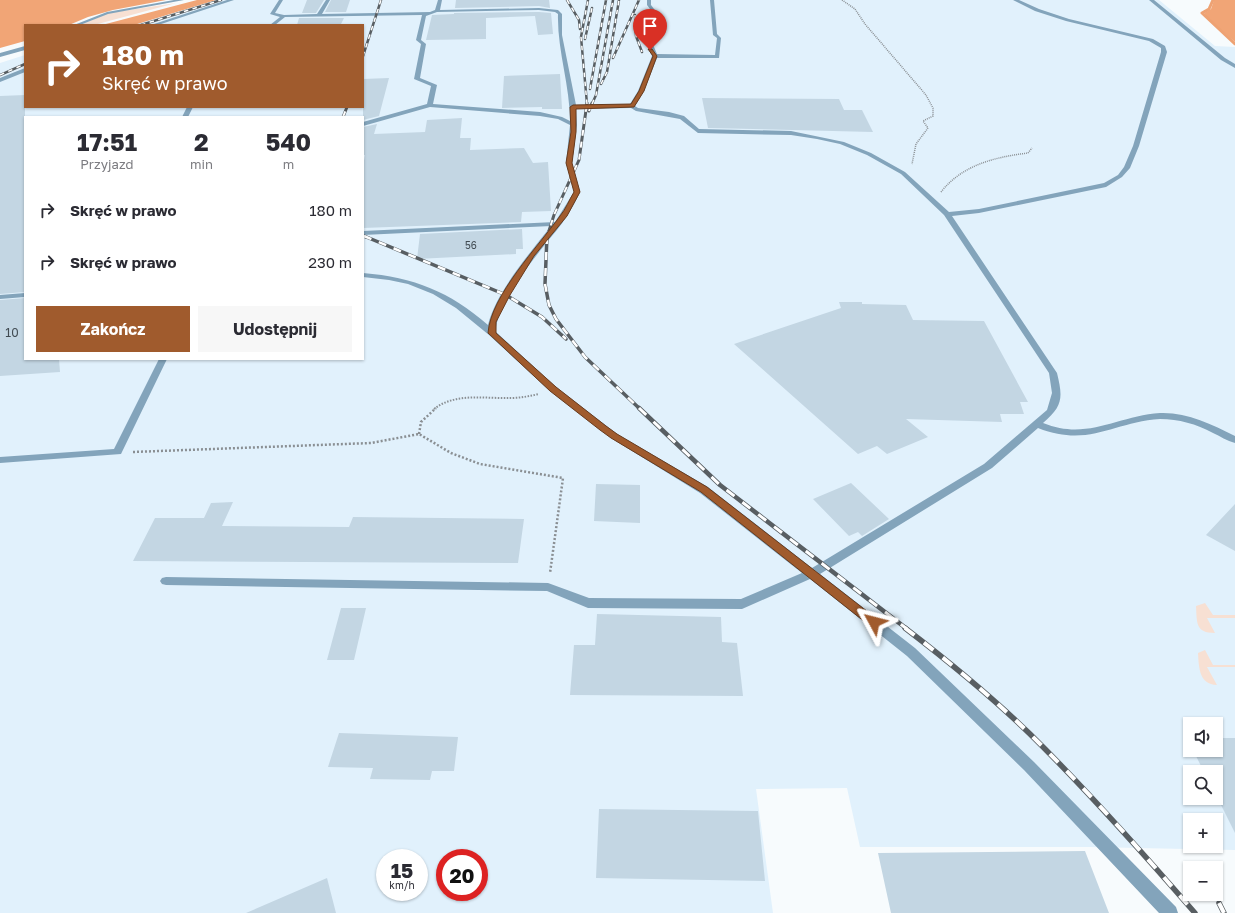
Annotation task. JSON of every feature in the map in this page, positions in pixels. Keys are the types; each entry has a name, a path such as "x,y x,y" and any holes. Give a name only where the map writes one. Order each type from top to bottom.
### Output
{"street":[{"path":"79,24 108,13 182,0"},
{"path":"156,24 232,0"},
{"path":"281,0 272,14 284,16 539,9 556,11 560,14 560,35 573,107 574,125 569,163 577,192 564,216 532,255 506,295 493,322 492,333"},
{"path":"320,15 328,0"},
{"path":"430,105 434,85 417,78 424,44 418,40 423,17 433,12 440,0"},
{"path":"649,0 649,5 655,13 648,42 650,50 655,56 717,57 719,38 715,35 712,0"},
{"path":"947,214 979,211 1106,185 1120,176 1127,168 1136,146 1164,52 1163,47 1151,40 1068,20 1037,10 1015,0"},
{"path":"1151,0 1223,59 1235,66"},
{"path":"273,24 284,16"},
{"path":"0,55 24,48"},
{"path":"632,106 641,91 655,56"},
{"path":"0,80 24,70"},
{"path":"364,124 415,108 430,105 540,114 560,118 574,125"},
{"path":"166,581 548,587 588,603 742,604 810,574 988,466 1051,411 1057,393 1053,373 947,214 903,173 869,154 842,143 791,133 698,131 693,128 687,120 678,116 642,110 632,106 573,107"},
{"path":"364,233 558,224"},
{"path":"364,275 396,278 427,288 448,298 469,312 553,389 614,436 704,490 911,652 1029,766 1170,913"},
{"path":"0,296 24,295"},
{"path":"0,460 117,452 163,360"},
{"path":"1037,424 1048,430 1060,433 1088,433 1149,418 1177,417 1206,426 1235,440"}],"path":[{"path":"842,0 855,9 865,24 926,95 931,104 934,114 923,122 928,128 918,139 912,154 912,167 903,173"},
{"path":"937,204 947,183 966,171 991,159 1028,153 1032,148"},
{"path":"420,434 422,422 435,406 457,398 529,398 553,389"},
{"path":"117,452 371,444 420,434 451,453 480,464 563,478 548,587"}],"shaded area":[{"path":"0,0 166,0 113,10 88,17 71,24 24,24 24,41 0,48"},
{"path":"197,0 216,0 137,24 106,24"},
{"path":"216,0 1159,0 1215,46 1235,47 1235,850 1223,850 1223,813 1183,813 1183,849 1089,847 860,847 847,788 756,789 773,913 0,913 0,63 24,55 24,108 364,108 364,24 137,24"},
{"path":"1214,0 1235,0 1235,42 1208,19 1204,13 1211,9"},
{"path":"176,3 98,24 82,24 109,13"},
{"path":"1205,603 1213,615 1235,615 1235,618 1207,618 1215,633 1200,629 1197,622 1196,606"},
{"path":"1205,650 1213,665 1235,665 1235,667 1207,667 1217,685 1207,682 1201,674 1198,653"}],"building":[{"path":"307,0 324,0 316,13 302,13"},
{"path":"331,0 350,0 346,12 325,12"},
{"path":"456,0 549,0 550,8 539,6 455,8"},
{"path":"454,13 551,13 553,34 538,35 535,16 486,18 486,39 426,40 432,15"},
{"path":"299,18 344,18 341,24 297,24"},
{"path":"560,74 562,109 542,109 542,107 502,108 504,76"},
{"path":"389,78 379,116 364,120 363,108 364,79"},
{"path":"24,95 25,116 24,292 0,294 0,96"},
{"path":"702,98 839,99 844,110 862,110 873,132 708,128"},
{"path":"462,118 460,138 471,138 470,150 524,148 533,163 548,162 551,211 522,212 521,222 364,228 364,127 377,124 374,134 425,132 427,120"},
{"path":"522,229 523,249 516,249 516,254 417,259 420,234"},
{"path":"24,298 24,360 59,360 60,372 0,376 0,300"},
{"path":"839,302 906,305 913,320 984,321 1028,402 1020,402 1024,414 1000,414 1002,422 906,419 928,437 887,454 877,446 858,454 734,344 841,308"},
{"path":"851,483 889,519 862,536 858,532 849,536 813,499"},
{"path":"596,484 640,485 640,523 594,521"},
{"path":"233,502 222,526 349,527 353,517 524,519 518,563 133,561 155,518 204,518 211,503"},
{"path":"1235,504 1235,551 1206,535"},
{"path":"341,608 366,608 354,660 327,660"},
{"path":"597,614 721,617 722,642 737,643 743,696 570,695 574,645 595,645"},
{"path":"339,733 458,737 454,771 432,771 430,780 370,779 373,768 328,767"},
{"path":"1223,738 1235,738 1235,833 1221,805 1223,805 1223,765 1200,765 1196,757 1223,757"},
{"path":"599,809 758,811 765,881 596,878"},
{"path":"1085,851 1109,913 891,913 878,853"},
{"path":"327,878 336,913 246,913"}],"waterway":[{"path":"1213,0 1209,9 1202,13 1235,44"}],"railway":[{"path":"144,24 221,0"},
{"path":"364,53 381,0"},
{"path":"567,0 579,20 580,29"},
{"path":"587,103 581,37 588,0"},
{"path":"590,89 606,0"},
{"path":"592,104 596,95 613,0"},
{"path":"601,84 607,72 619,0"},
{"path":"613,58 639,0"},
{"path":"585,39 592,8"},
{"path":"635,15 636,36 642,52"},
{"path":"0,75 24,64"},
{"path":"547,237 554,215 579,160 587,103"},
{"path":"589,111 592,103"},
{"path":"343,116 347,108"},
{"path":"364,236 506,295 542,317 566,339"},
{"path":"547,236 545,284 549,305 556,319 585,357 640,409"},
{"path":"639,408 720,485 907,629"},
{"path":"905,628 1000,706 1030,734 1073,777 1195,913"},
{"path":"1219,903 1224,913"}],"route":[{"path":"650,50 655,56 641,91 632,106 573,107 574,125 569,163 577,192 564,216 532,255 506,295 491,327 492,333 505,347 560,395 603,428 704,490 810,574 874,622"}]}
